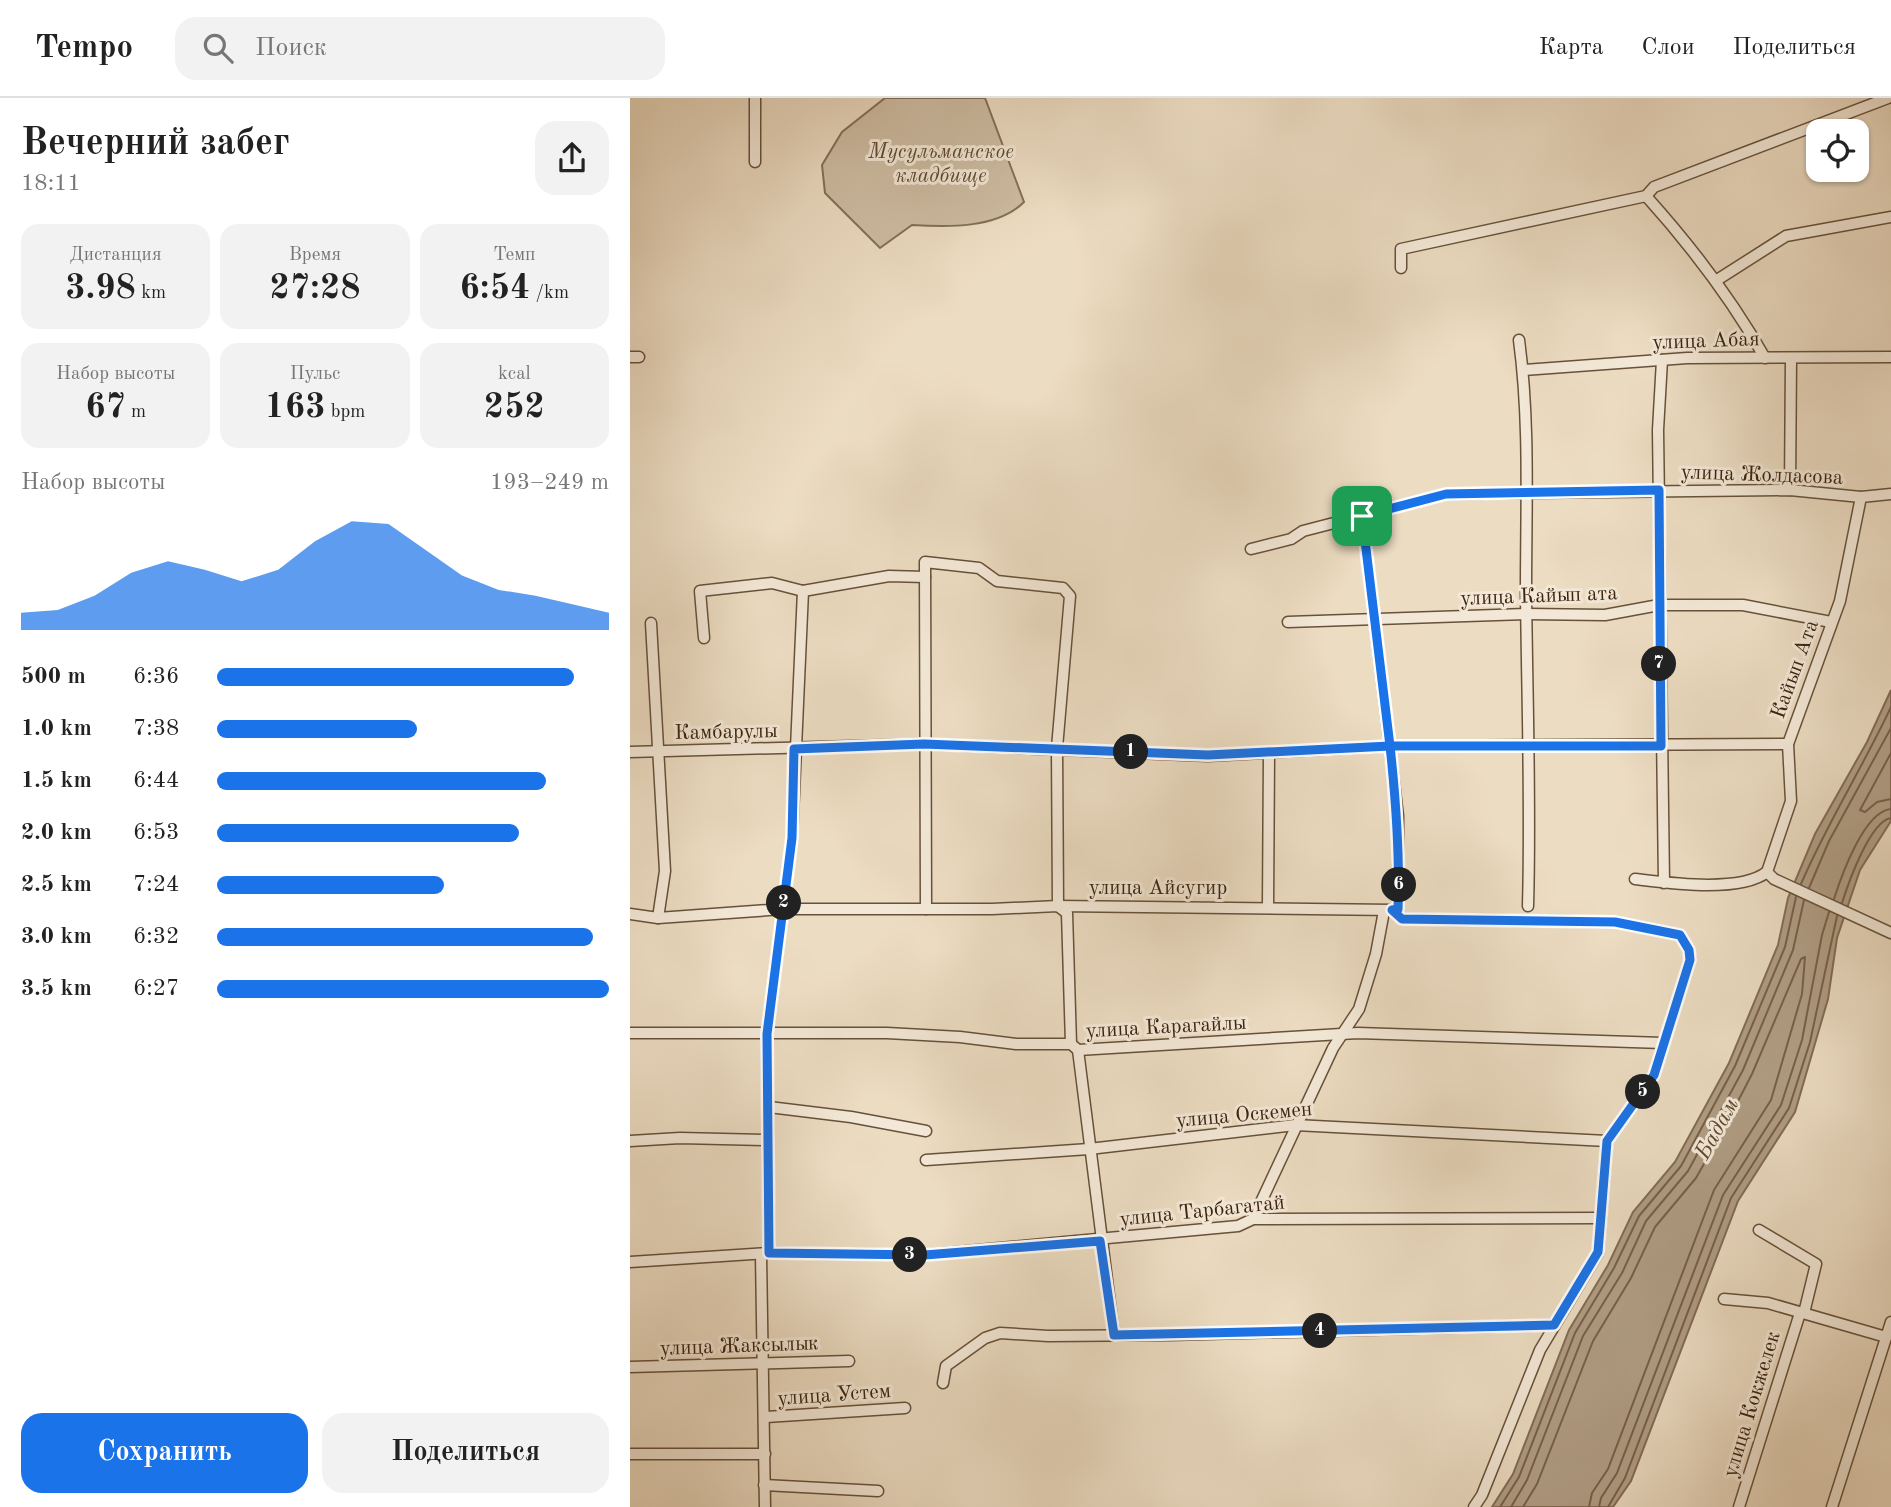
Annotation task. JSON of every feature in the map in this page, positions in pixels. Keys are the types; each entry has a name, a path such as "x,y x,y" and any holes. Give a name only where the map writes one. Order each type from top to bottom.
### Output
{"street":[{"path":"755,98 755,162"},
{"path":"1401,268 1401,249 1646,196 1654,187 1888,98"},
{"path":"1646,196 1717,280 1765,358"},
{"path":"1717,280 1786,236 1891,217"},
{"path":"1518,340 1523,370 1526,493 1527,746 1530,814 1528,906"},
{"name":"улица Абая","path":"1523,370 1662,360 1891,357"},
{"path":"1790,489 1791,358"},
{"path":"1662,360 1659,605 1664,883"},
{"name":"улица Жолдасова","path":"1251,549 1446,494 1790,489 1861,497 1891,494"},
{"name":"Кайып Ата","path":"1767,873 1791,801 1788,744 1840,601 1861,497"},
{"path":"1253,1219 1333,1048 1359,1009 1388,910 1398,909 1398,816 1362,516"},
{"path":"926,909 925,562 979,568 997,581 1067,590 1070,596 1058,748 1058,906 1066,913 1074,1047 1114,1335"},
{"path":"704,639 700,591 772,583 803,591 889,576 925,577"},
{"path":"765,1507 766,1417 762,1364 769,1107 767,1034 792,838 803,591"},
{"name":"улица Кайып ата","path":"1288,622 1527,614 1605,615 1659,605 1743,605 1832,622"},
{"path":"651,623 665,871 658,918"},
{"name":"Камбарулы","path":"630,752 924,744 1208,755 1390,746 1788,744"},
{"path":"1268,906 1269,753"},
{"path":"1635,879 1664,883 1756,881 1767,873 1786,885 1891,933"},
{"name":"улица Айсугир","path":"630,914 658,918 783,909 1268,906 1388,910 1402,919 1615,922 1680,935 1689,950 1690,960 1663,1043"},
{"name":"улица Карагайлы","path":"630,1033 887,1033 1074,1047 1344,1035 1663,1043"},
{"path":"1474,1507 1482,1494 1540,1350 1598,1252 1598,1218 1607,1141 1648,1086 1663,1043"},
{"path":"769,1107 851,1117 926,1131"},
{"name":"улица Оскемен","path":"926,1160 1088,1149 1296,1125 1607,1141"},
{"path":"630,1141 680,1138 767,1140"},
{"name":"улица Тарбагатай","path":"630,1262 765,1254 925,1255 1100,1241 1238,1226 1253,1219 1598,1218"},
{"name":"улица Кокжелек","path":"1739,1507 1816,1264 1759,1230"},
{"path":"1724,1299 1768,1303 1886,1337"},
{"path":"1832,1507 1891,1322"},
{"path":"943,1383 946,1366 985,1338 1000,1333 1048,1336 1554,1325"},
{"name":"улица Жаксылык","path":"630,1367 849,1361"},
{"name":"улица Устем","path":"766,1417 905,1408"},
{"path":"630,1454 765,1454"},
{"path":"764,1485 878,1491"}],"green space":[{"name":"Мусульманское кладбище","path":"885,98 985,98 1024,202 1013,211 986,222 956,226 912,225 880,248 825,193 822,165 842,132"}],"water":[{"name":"Бадам","path":"1891,690 1891,821 1860,870 1837,938 1828,999 1795,1112 1738,1201 1631,1481 1613,1507 1492,1507 1513,1474 1569,1330 1608,1265 1633,1212 1675,1162 1729,1063 1778,945 1788,898 1815,834 1867,742"}],"route":[{"path":"1362,516 1390,746 1208,755 924,744 794,749 792,838 767,1034 769,1253 925,1255 1100,1241 1114,1335 1554,1325 1591,1268 1598,1252 1598,1218 1607,1141 1654,1075 1690,960 1689,950 1680,935 1615,922 1402,919 1396,915 1392,910 1398,909 1400,869 1398,816 1390,746 1661,746 1659,490 1446,494 1362,516"}]}
